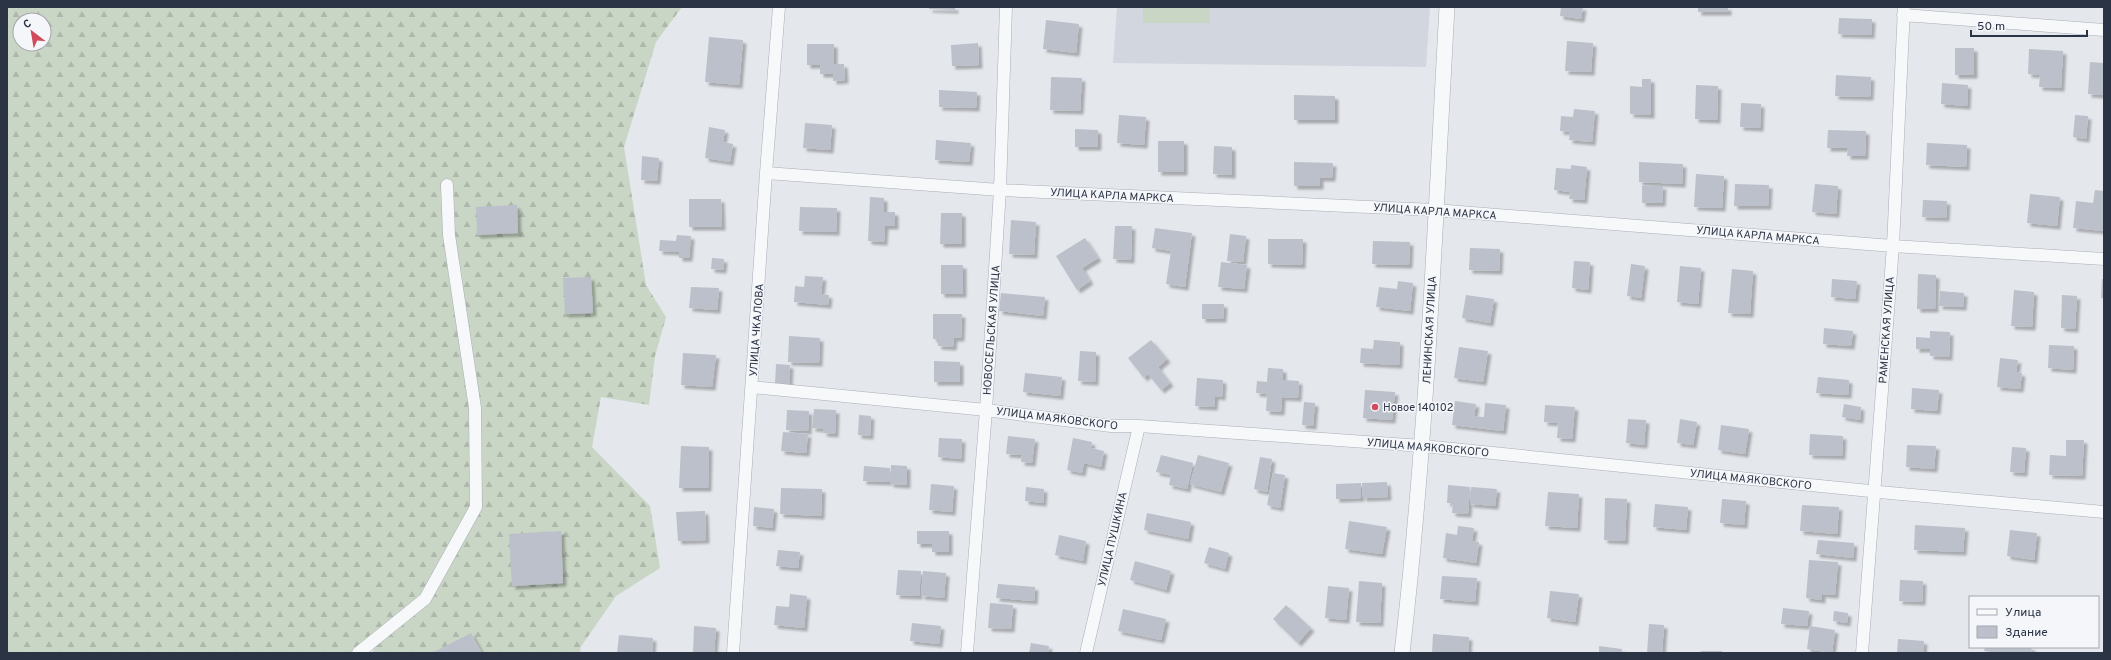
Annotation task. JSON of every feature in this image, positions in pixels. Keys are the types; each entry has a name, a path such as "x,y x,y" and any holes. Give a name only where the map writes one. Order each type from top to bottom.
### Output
{"street":[{"name":"УЛИЦА ЧКАЛОВА","path":"733,653 766,172 779,7"},
{"name":"НОВОСЕЛЬСКАЯ УЛИЦА","path":"968,653 986,410 1000,190 1006,7"},
{"name":"ЛЕНИНСКАЯ УЛИЦА","path":"1402,653 1413,563 1423,446 1447,7"},
{"path":"1904,11 2104,30"},
{"name":"РАМЕНСКАЯ УЛИЦА","path":"1862,653 1893,246 1904,11"},
{"name":"УЛИЦА КАРЛА МАРКСА","path":"766,172 1000,190 1435,210 1893,246 2104,259"},
{"path":"358,653 425,598 476,507 475,408 449,235 447,185"},
{"name":"УЛИЦА МАЯКОВСКОГО","path":"752,387 986,410 1111,426 1139,426 1423,446 1874,491 2104,512"},
{"name":"УЛИЦА ПУШКИНА","path":"1086,653 1139,426"}],"shaded area":[{"path":"1117,7 1430,7 1426,67 1113,63"}],"green space":[{"path":"7,7 682,7 656,42 624,147 646,285 666,317 655,356 649,405 601,397 592,447 650,506 660,568 616,596 580,648 581,653 373,653 374,647 362,653 7,653"},
{"path":"1143,7 1210,7 1210,23 1143,23"}],"building":[{"path":"929,7 955,7 955,10 929,9"},
{"path":"1561,7 1583,7 1581,19 1560,16"},
{"path":"1698,7 1728,7 1728,12 1698,12"},
{"path":"1839,18 1872,19 1871,35 1838,34"},
{"path":"1046,20 1079,24 1076,53 1043,49"},
{"path":"709,37 743,40 739,85 705,82"},
{"path":"1567,41 1593,43 1591,72 1565,71"},
{"path":"978,43 979,65 952,66 951,45"},
{"path":"807,44 834,44 834,64 844,64 845,80 833,81 833,74 820,74 820,65 807,65"},
{"path":"1955,48 1974,48 1974,75 1955,75"},
{"path":"2029,49 2063,51 2061,88 2039,87 2040,75 2028,74"},
{"path":"2090,62 2104,63 2104,95 2088,94"},
{"path":"1836,75 1871,77 1870,97 1835,96"},
{"path":"1051,77 1082,78 1080,111 1050,110"},
{"path":"1642,79 1651,79 1651,115 1630,114 1630,86 1642,87"},
{"path":"1942,83 1968,85 1967,106 1941,104"},
{"path":"1696,85 1718,86 1717,120 1695,119"},
{"path":"939,90 977,92 976,108 939,107"},
{"path":"1294,95 1335,96 1335,120 1294,120"},
{"path":"1741,103 1761,104 1760,128 1740,127"},
{"path":"1574,109 1595,111 1592,142 1569,140 1570,132 1560,131 1561,116 1573,117"},
{"path":"1119,115 1146,117 1144,145 1117,143"},
{"path":"2075,115 2088,116 2086,139 2073,137"},
{"path":"805,123 832,125 830,150 803,148"},
{"path":"709,127 725,130 723,142 733,144 730,162 705,158"},
{"path":"1075,129 1098,130 1098,147 1075,147"},
{"path":"1828,130 1866,131 1865,156 1847,156 1848,148 1827,148"},
{"path":"936,140 971,143 969,162 935,160"},
{"path":"1158,141 1184,141 1184,172 1158,172"},
{"path":"1927,143 1967,145 1966,167 1926,165"},
{"path":"1214,146 1232,147 1232,175 1213,174"},
{"path":"642,156 659,158 657,181 641,180"},
{"path":"1294,162 1333,163 1332,178 1320,178 1320,186 1294,186"},
{"path":"1639,162 1683,164 1682,184 1639,182"},
{"path":"1571,165 1587,167 1584,200 1569,199 1570,192 1554,190 1556,168 1571,169"},
{"path":"1696,174 1724,176 1722,208 1694,207"},
{"path":"1735,184 1769,185 1768,206 1734,206"},
{"path":"1815,184 1838,186 1836,214 1812,212"},
{"path":"1642,186 1663,186 1662,203 1642,203"},
{"path":"2095,190 2104,191 2104,231 2073,228 2076,201 2093,203"},
{"path":"2030,194 2060,197 2057,226 2027,223"},
{"path":"870,197 884,198 884,212 895,212 895,226 885,226 884,242 868,241"},
{"path":"689,199 721,199 722,227 689,227"},
{"path":"1923,200 1947,201 1946,218 1922,217"},
{"path":"517,205 518,233 477,235 476,207"},
{"path":"800,207 837,208 836,232 799,231"},
{"path":"941,213 962,213 962,244 940,244"},
{"path":"1011,220 1036,222 1034,255 1009,254"},
{"path":"1115,226 1132,226 1131,260 1113,259"},
{"path":"1155,228 1192,233 1185,287 1166,284 1171,251 1152,248"},
{"path":"1230,234 1246,236 1243,262 1227,261"},
{"path":"677,235 691,236 689,258 679,258 679,252 659,251 660,240 676,241"},
{"path":"1085,238 1098,258 1082,268 1090,281 1077,290 1056,256"},
{"path":"1268,239 1303,239 1302,265 1268,264"},
{"path":"1373,241 1410,242 1409,265 1372,264"},
{"path":"1470,248 1500,249 1499,271 1469,270"},
{"path":"712,258 724,259 723,270 711,269"},
{"path":"1574,261 1590,262 1588,290 1572,288"},
{"path":"1221,262 1247,265 1244,289 1218,287"},
{"path":"1631,264 1645,266 1641,298 1627,296"},
{"path":"941,265 963,265 963,294 941,294"},
{"path":"1680,266 1701,268 1698,304 1677,302"},
{"path":"1732,269 1753,271 1750,314 1728,313"},
{"path":"1918,274 1936,275 1935,309 1917,309"},
{"path":"805,276 823,277 821,294 829,295 828,305 794,302 795,286 804,287"},
{"path":"591,277 593,313 565,314 563,278"},
{"path":"1832,279 1857,281 1855,299 1831,297"},
{"path":"2102,279 2104,279 2104,298 2101,298"},
{"path":"1398,281 1413,283 1410,311 1376,307 1379,287 1397,289"},
{"path":"691,287 719,288 717,310 689,308"},
{"path":"2014,290 2034,292 2032,327 2011,326"},
{"path":"1940,291 1964,293 1963,307 1939,306"},
{"path":"1001,293 1045,297 1043,316 999,311"},
{"path":"1466,295 1494,299 1490,323 1462,318"},
{"path":"2062,295 2077,296 2075,329 2061,328"},
{"path":"1202,304 1224,304 1223,319 1202,319"},
{"path":"933,314 962,314 961,338 954,338 953,347 938,346 938,339 933,339"},
{"path":"1824,328 1853,331 1851,346 1823,344"},
{"path":"1930,331 1950,332 1949,357 1930,356 1930,349 1916,349 1916,337 1930,338"},
{"path":"789,336 820,338 819,363 788,362"},
{"path":"1151,340 1167,359 1158,367 1170,383 1161,390 1148,374 1144,378 1128,358"},
{"path":"1374,340 1400,342 1399,365 1360,363 1361,348 1373,349"},
{"path":"2049,345 2074,346 2073,370 2048,368"},
{"path":"1459,347 1488,351 1483,382 1454,378"},
{"path":"1080,351 1096,352 1095,382 1078,381"},
{"path":"683,353 716,355 712,387 681,385"},
{"path":"2000,358 2018,360 2016,372 2022,373 2020,389 1997,387"},
{"path":"934,361 960,362 960,382 934,382"},
{"path":"776,364 790,365 789,385 775,384"},
{"path":"1268,368 1283,369 1283,380 1299,381 1298,398 1282,397 1281,412 1266,411 1267,394 1256,393 1257,381 1267,382"},
{"path":"1025,373 1062,377 1060,396 1023,392"},
{"path":"1818,377 1849,380 1848,395 1816,393"},
{"path":"1197,378 1223,380 1222,397 1215,396 1214,407 1195,406"},
{"path":"1912,388 1939,390 1937,411 1911,409"},
{"path":"1365,390 1395,392 1392,420 1363,418"},
{"path":"1455,401 1476,404 1474,416 1484,417 1485,403 1506,405 1503,431 1452,425"},
{"path":"1304,402 1315,403 1313,426 1302,425"},
{"path":"1844,404 1861,407 1860,420 1842,417"},
{"path":"1545,405 1575,407 1572,439 1557,438 1558,423 1544,422"},
{"path":"814,409 836,410 835,434 823,433 824,429 812,428"},
{"path":"787,410 809,411 808,431 786,430"},
{"path":"859,415 871,416 870,436 858,435"},
{"path":"1628,419 1646,420 1644,445 1626,443"},
{"path":"1680,419 1697,422 1693,445 1677,443"},
{"path":"1721,425 1749,429 1745,454 1718,450"},
{"path":"783,432 808,434 806,453 781,451"},
{"path":"1810,434 1843,436 1842,456 1809,455"},
{"path":"1008,436 1035,439 1032,463 1021,462 1022,455 1006,454"},
{"path":"939,438 962,439 961,459 938,457"},
{"path":"1073,438 1092,442 1091,448 1104,451 1101,467 1084,463 1082,473 1067,470"},
{"path":"2066,440 2084,440 2082,476 2049,475 2050,455 2066,456"},
{"path":"1907,445 1936,446 1934,469 1906,467"},
{"path":"681,446 709,447 708,488 679,488"},
{"path":"2012,447 2026,448 2024,473 2010,472"},
{"path":"1161,455 1193,463 1187,489 1169,485 1171,475 1156,472"},
{"path":"1198,455 1229,463 1221,492 1190,484"},
{"path":"1260,457 1272,459 1267,492 1254,489"},
{"path":"891,465 907,466 907,485 890,484"},
{"path":"864,466 890,468 889,482 863,481"},
{"path":"1273,473 1285,475 1280,508 1267,505"},
{"path":"1387,482 1388,497 1363,498 1362,483"},
{"path":"1361,483 1361,498 1336,499 1336,484"},
{"path":"931,484 954,486 952,512 929,510"},
{"path":"1448,485 1470,487 1468,514 1452,513 1453,503 1447,503"},
{"path":"1026,487 1044,489 1043,503 1025,501"},
{"path":"1471,487 1497,489 1495,506 1470,504"},
{"path":"781,488 822,489 821,516 780,514"},
{"path":"1548,492 1579,494 1577,528 1545,526"},
{"path":"1605,498 1627,499 1625,541 1604,540"},
{"path":"1722,499 1746,501 1744,525 1720,523"},
{"path":"1655,504 1688,507 1686,530 1653,527"},
{"path":"1802,505 1839,507 1837,534 1800,531"},
{"path":"754,507 774,509 772,528 753,526"},
{"path":"705,511 706,540 678,541 676,512"},
{"path":"1147,513 1191,522 1188,539 1144,530"},
{"path":"1349,521 1387,527 1382,554 1345,549"},
{"path":"1915,525 1965,528 1963,552 1914,550"},
{"path":"1458,526 1474,528 1472,541 1479,542 1476,563 1443,558 1446,533 1457,535"},
{"path":"2010,530 2037,533 2034,560 2007,556"},
{"path":"561,531 563,583 512,586 509,534"},
{"path":"917,531 949,531 949,552 932,552 932,544 917,544"},
{"path":"1059,535 1086,541 1083,561 1055,555"},
{"path":"1818,540 1854,543 1853,558 1816,554"},
{"path":"1209,547 1229,553 1225,569 1204,563"},
{"path":"778,550 800,552 798,568 776,566"},
{"path":"1809,560 1838,562 1835,595 1822,594 1822,600 1806,598"},
{"path":"1135,561 1171,571 1166,590 1130,580"},
{"path":"898,570 921,571 919,596 896,595"},
{"path":"923,571 946,573 944,598 921,596"},
{"path":"1442,576 1477,578 1475,602 1440,599"},
{"path":"1900,580 1923,581 1922,602 1899,601"},
{"path":"1359,581 1382,583 1380,623 1356,622"},
{"path":"998,584 1035,587 1034,601 996,598"},
{"path":"1328,586 1349,588 1346,620 1325,618"},
{"path":"1550,591 1579,594 1575,622 1547,618"},
{"path":"790,594 807,596 804,628 774,625 776,606 789,607"},
{"path":"990,603 1013,605 1011,629 988,628"},
{"path":"1286,605 1311,628 1298,643 1273,619"},
{"path":"1783,608 1809,611 1807,626 1781,624"},
{"path":"1123,609 1166,619 1161,640 1118,631"},
{"path":"1834,611 1848,613 1847,623 1833,621"},
{"path":"912,623 941,626 939,644 910,641"},
{"path":"1649,624 1664,625 1662,653 1647,653"},
{"path":"694,626 716,628 714,653 693,653"},
{"path":"1810,626 1835,630 1832,653 1807,649"},
{"path":"471,633 482,653 432,653"},
{"path":"1433,634 1469,637 1468,653 1432,653"},
{"path":"619,635 653,638 652,653 617,653"},
{"path":"1898,639 1924,641 1923,653 1897,653"},
{"path":"1031,643 1049,646 1048,653 1029,653"},
{"path":"1599,646 1622,649 1621,653 1599,653"},
{"path":"1985,648 2032,648 2031,653 1999,653 1984,651"},
{"path":"1701,651 1722,651 1722,653 1701,653"}],"place":[{"name":"Новое 140102","path":"1375,407"}]}
